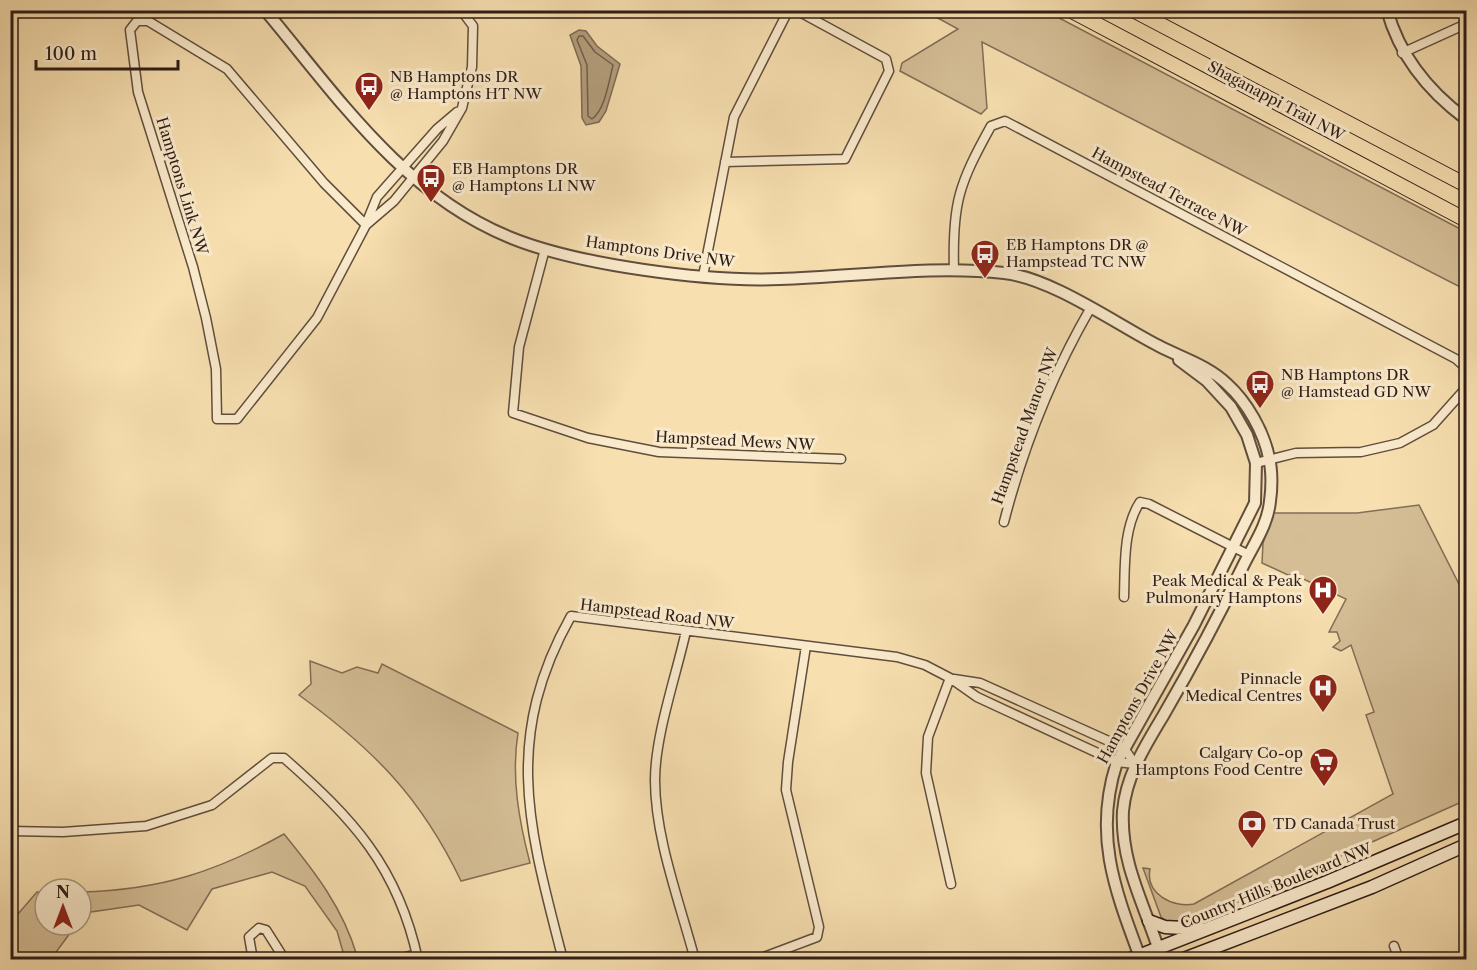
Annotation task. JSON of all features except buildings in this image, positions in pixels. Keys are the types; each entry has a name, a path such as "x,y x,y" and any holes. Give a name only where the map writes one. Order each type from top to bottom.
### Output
{"main road":[{"name":"Shaganappi Trail NW","path":"1070,10 1467,220"},
{"name":"Shaganappi Trail NW","path":"1133,10 1467,185"},
{"name":"Country Hills Boulevard NW","path":"1136,958 1160,954 1209,929 1467,823"},
{"path":"1181,960 1372,887 1467,845"},
{"path":"1149,921 1172,928 1209,929"}],"street":[{"name":"Hamptons Drive NW","path":"265,10 401,169 458,212 508,237 545,249 618,264 703,276 774,280 954,270 1010,273 1052,287 1164,349 1197,364 1227,383 1255,420 1270,460 1270,502 1263,526 1210,634 1135,764 1124,805 1123,829 1126,860 1160,954"},
{"name":"Hamptons Link NW","path":"366,225 394,201 442,141 462,108 472,67 473,26 461,10"},
{"path":"703,276 725,162 734,117 787,13 795,10 886,59 889,71 845,159 725,162"},
{"path":"1387,10 1402,53 1432,92 1467,119"},
{"name":"Hamptons Link NW","path":"366,225 324,183 227,69 148,21 137,21 130,30 138,92 193,267 206,318 216,369 218,419 237,419 317,318 366,225 377,197 437,129 462,108"},
{"path":"1402,53 1467,24"},
{"name":"Hampstead Terrace NW","path":"954,270 954,219 959,191 991,126 1005,121 1456,359 1467,368"},
{"name":"Hampstead Mews NW","path":"545,249 519,347 513,413 588,438 659,452 841,459"},
{"name":"Hampstead Manor NW","path":"1004,522 1014,485 1063,357 1090,309"},
{"name":"Hamptons Drive NW","path":"1136,958 1108,861 1106,803 1117,762 1124,748 1194,625 1256,503 1256,463 1247,435 1231,407 1207,381 1164,349"},
{"path":"1256,463 1296,453 1361,452 1400,443 1433,425 1467,388"},
{"path":"1124,597 1125,553 1133,513 1140,502 1149,504 1249,555"},
{"name":"Hampstead Road NW","path":"563,960 538,862 528,809 526,770 530,729 551,651 571,616 897,657 925,665 950,678 977,697 1117,762 1135,764"},
{"path":"686,632 660,740 655,779 658,820 694,960"},
{"path":"756,960 817,937 819,927 786,790 788,762 806,646"},
{"path":"950,678 928,736 926,773 951,884"},
{"name":"Hampstead Road NW","path":"950,678 980,683 1124,748"},
{"path":"1124,748 1135,764"},
{"path":"10,831 63,832 146,826 212,804 272,758 284,758 334,803 372,848 400,901 418,957 394,960"},
{"path":"253,960 249,937 259,928 266,930 285,960"},
{"path":"1394,946 1399,960"}],"shaded area":[{"path":"925,11 1046,11 1466,232 1466,290 982,42 987,108 981,114 900,71 902,63 958,29"},
{"path":"1419,505 1466,598 1466,800 1202,918 1169,923 1161,917 1143,868 1150,869 1152,886 1162,897 1178,904 1194,904 1393,794 1366,715 1374,712 1351,645 1341,651 1333,647 1340,641 1337,632 1329,632 1346,599 1295,575 1288,575 1262,563 1263,543 1273,513 1357,513"},
{"path":"310,661 342,673 357,667 378,673 382,664 518,733 515,766 517,799 530,863 461,881 429,824 393,777 350,735 299,695 311,684"},
{"path":"284,834 336,906 357,956 345,959 337,931 305,886 272,872 212,889 187,930 139,905 93,912 93,891 162,883 211,869"},
{"path":"33,897 33,937 67,937 51,959 11,959 11,922"}],"water":[{"path":"579,30 586,31 597,46 620,64 606,111 599,122 586,125 582,118 581,66 570,35"}],"place":[{"name":"NB Hamptons DR @ Hamptons HT NW","path":"369,112"},
{"name":"EB Hamptons DR @ Hamptons LI NW","path":"431,204"},
{"name":"EB Hamptons DR @ Hampstead TC NW","path":"985,280"},
{"name":"NB Hamptons DR @ Hamstead GD NW","path":"1260,410"},
{"name":"Peak Medical & Peak Pulmonary Hamptons","path":"1323,616"},
{"name":"Pinnacle Medical Centres","path":"1323,714"},
{"name":"Calgary Co-op Hamptons Food Centre","path":"1324,788"},
{"name":"TD Canada Trust","path":"1252,850"}]}
